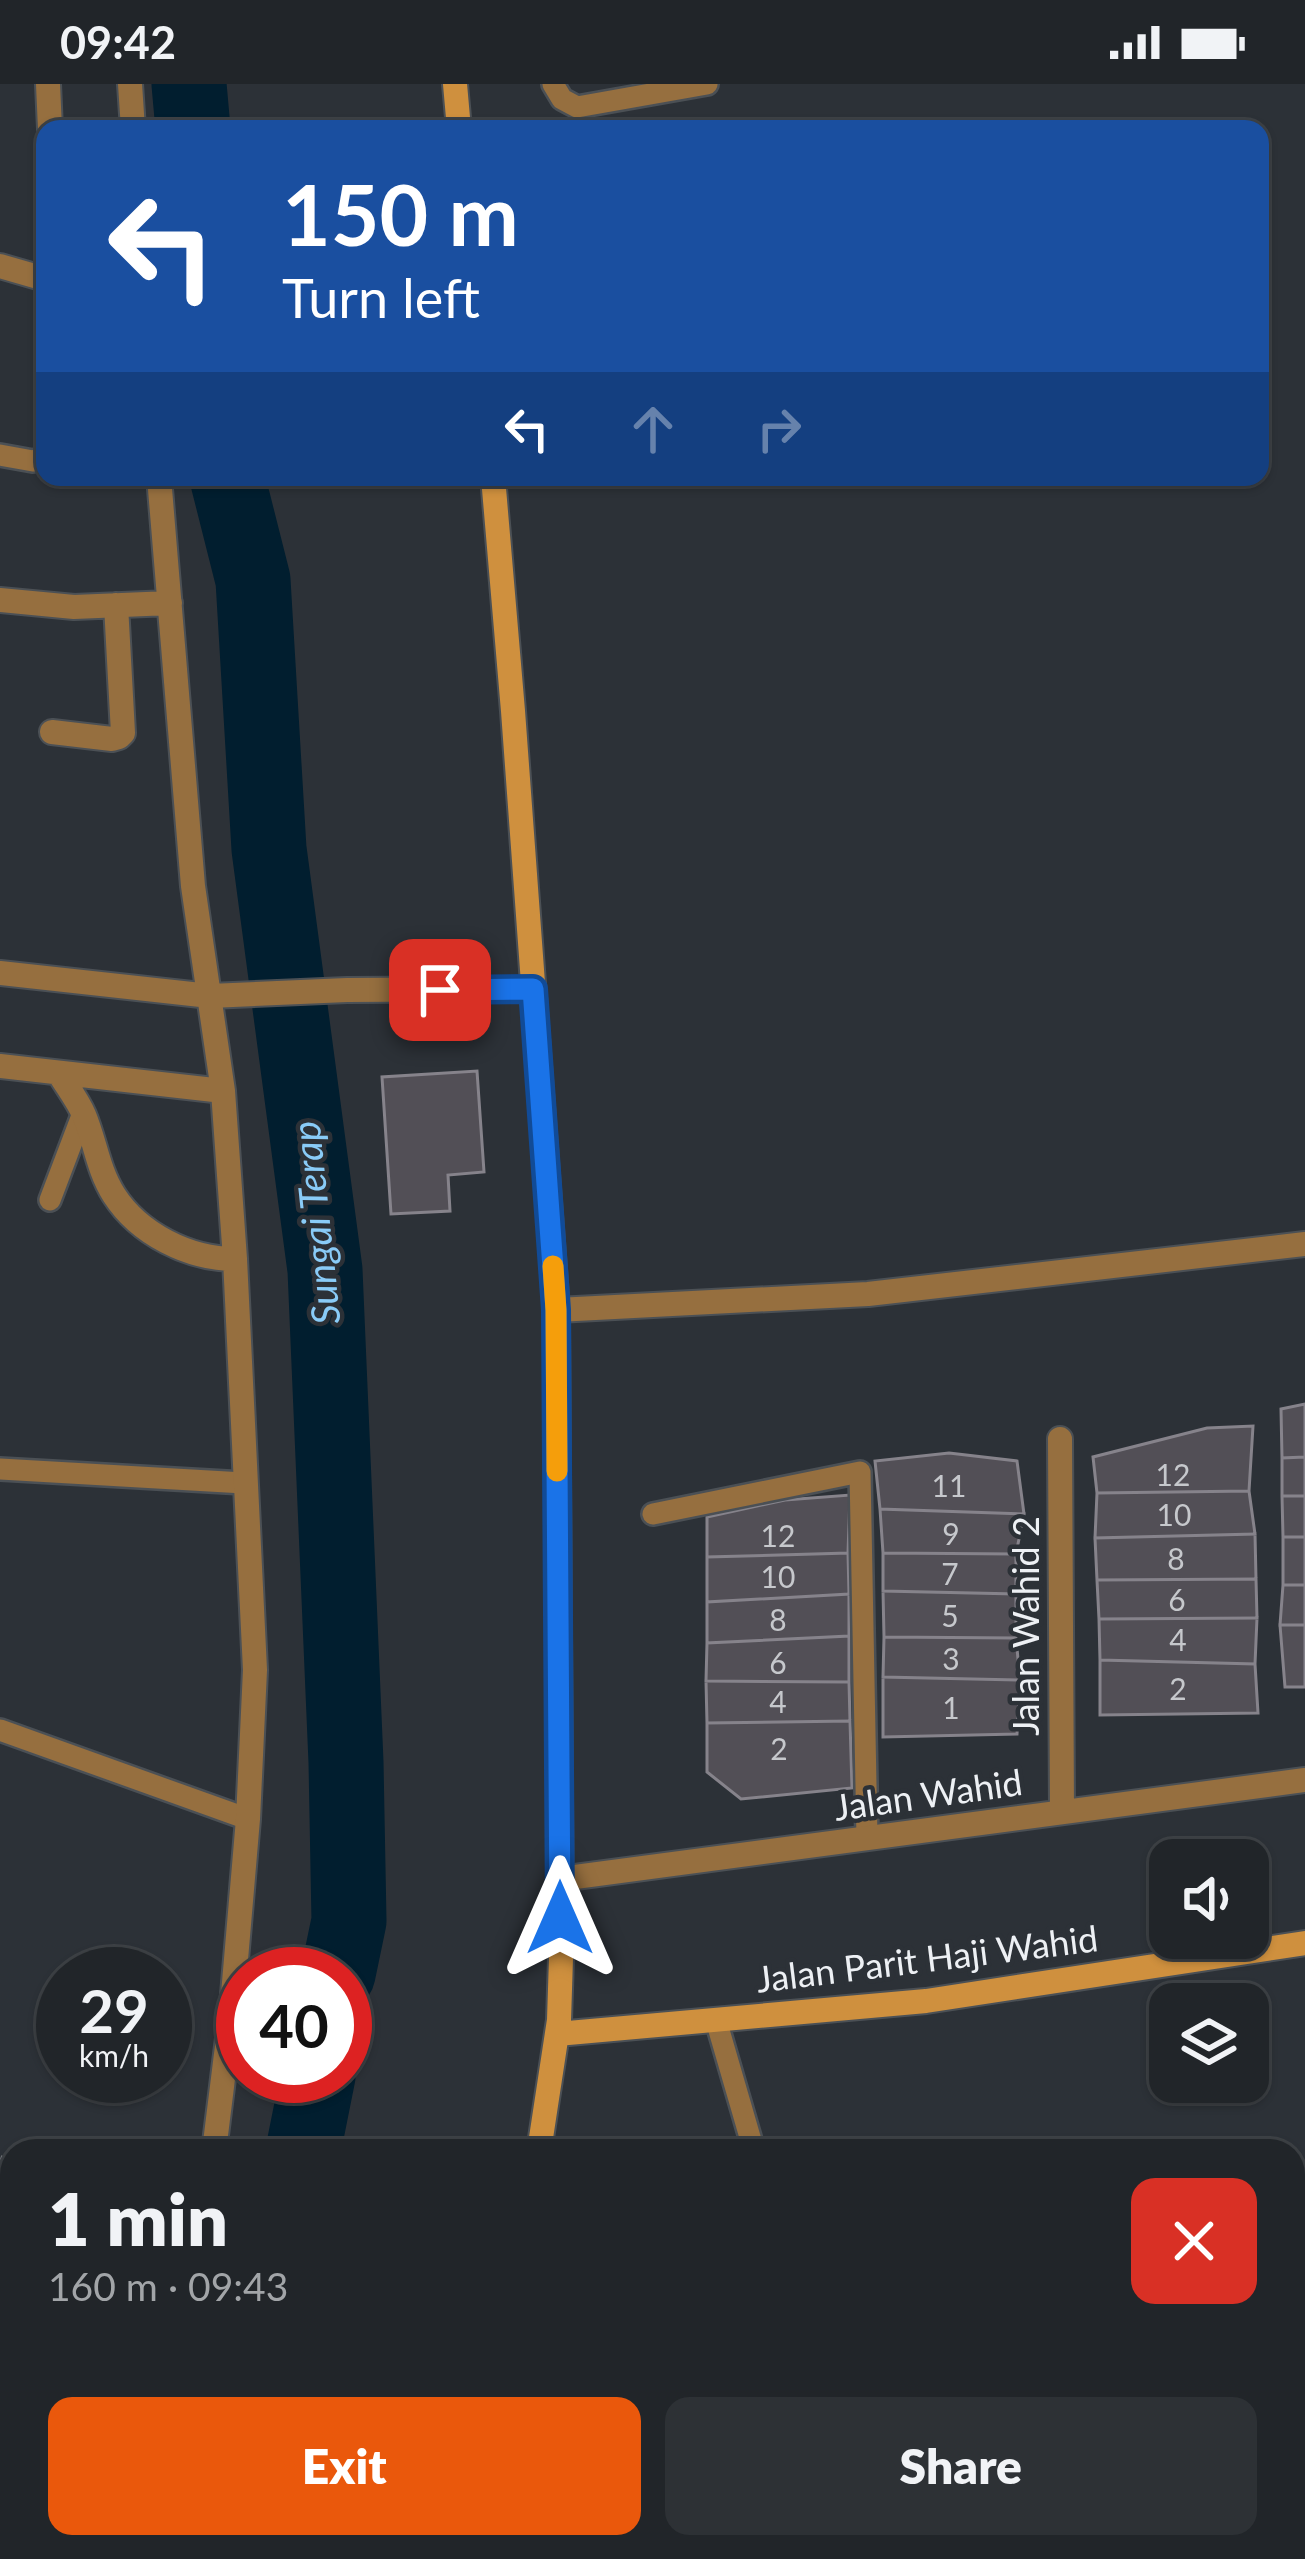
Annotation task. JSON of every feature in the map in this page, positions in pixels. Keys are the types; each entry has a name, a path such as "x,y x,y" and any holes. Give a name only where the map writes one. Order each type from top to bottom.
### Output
{"street":[{"path":"130,84 132,120"},
{"path":"454,84 458,120"},
{"path":"46,85 49,120"},
{"path":"0,266 36,277"},
{"path":"160,486 193,886 224,1091 255,1691 232,2006 215,2139"},
{"path":"494,486 556,1310 561,1958 558,2027 541,2139"},
{"path":"0,600 74,607 170,603"},
{"path":"52,732 112,739 123,733 116,605"},
{"path":"0,973 209,996 533,989"},
{"path":"0,1066 224,1091"},
{"path":"60,1075 83,1112 103,1173 126,1209 173,1246 235,1259"},
{"path":"556,1310 868,1294 1305,1244"},
{"name":"Jalan Wahid 2","path":"1060,1439 1062,1812"},
{"name":"Jalan Wahid","path":"560,1879 1305,1780"},
{"name":"Jalan Parit Haji Wahid","path":"558,2027 716,2020 926,2000 1305,1943"}],"lane":[{"path":"553,84 562,99 577,107 707,84"},
{"path":"0,455 36,460"},
{"path":"50,1200 83,1112"},
{"path":"0,1469 244,1483"},
{"path":"653,1514 860,1472 868,1838"},
{"path":"0,1730 248,1819"},
{"path":"716,2020 751,2139"}],"building":[{"path":"477,1071 484,1172 448,1175 450,1211 391,1214 382,1077"},
{"path":"1305,1404 1305,1457 1282,1458 1281,1409"},
{"path":"1253,1426 1249,1491 1097,1493 1093,1457 1207,1428"},
{"path":"949,1453 1017,1461 1024,1514 880,1509 875,1461"},
{"path":"1305,1457 1305,1496 1282,1496 1282,1458"},
{"path":"1249,1491 1255,1534 1095,1538 1097,1493"},
{"path":"850,1495 848,1553 707,1557 707,1517 785,1500"},
{"path":"1282,1496 1305,1496 1305,1537 1283,1537"},
{"path":"880,1509 1024,1514 1016,1554 883,1553"},
{"path":"1255,1534 1256,1579 1097,1580 1095,1538"},
{"path":"1283,1537 1305,1537 1305,1585 1283,1585"},
{"path":"848,1553 849,1594 707,1602 707,1557"},
{"path":"883,1553 1016,1554 1016,1594 883,1591"},
{"path":"1256,1579 1257,1618 1099,1619 1097,1580"},
{"path":"1283,1585 1305,1585 1305,1625 1280,1625"},
{"path":"883,1591 1016,1594 1016,1638 884,1637"},
{"path":"849,1594 849,1636 707,1643 707,1602"},
{"path":"1257,1618 1255,1664 1100,1660 1099,1619"},
{"path":"1280,1625 1305,1625 1305,1687 1285,1687"},
{"path":"849,1636 849,1682 706,1681 707,1643"},
{"path":"884,1637 1016,1638 1020,1680 883,1677"},
{"path":"1100,1660 1255,1664 1258,1713 1100,1715"},
{"path":"883,1677 1020,1680 1017,1734 883,1737"},
{"path":"706,1681 849,1682 850,1721 707,1723"},
{"path":"850,1721 852,1788 741,1799 707,1772 707,1723"}],"waterway":[{"name":"Sungai Terap","path":"189,84 192,120"},
{"name":"Sungai Terap","path":"229,486 253,580 269,849 325,1270 346,1762 349,1921 344,1947"},
{"name":"Sungai Terap","path":"305,2139 313,2103"}],"slow traffic":[{"path":"553,1266 557,1471"}],"route":[{"path":"440,990 533,989 556,1310 560,1918"}]}
